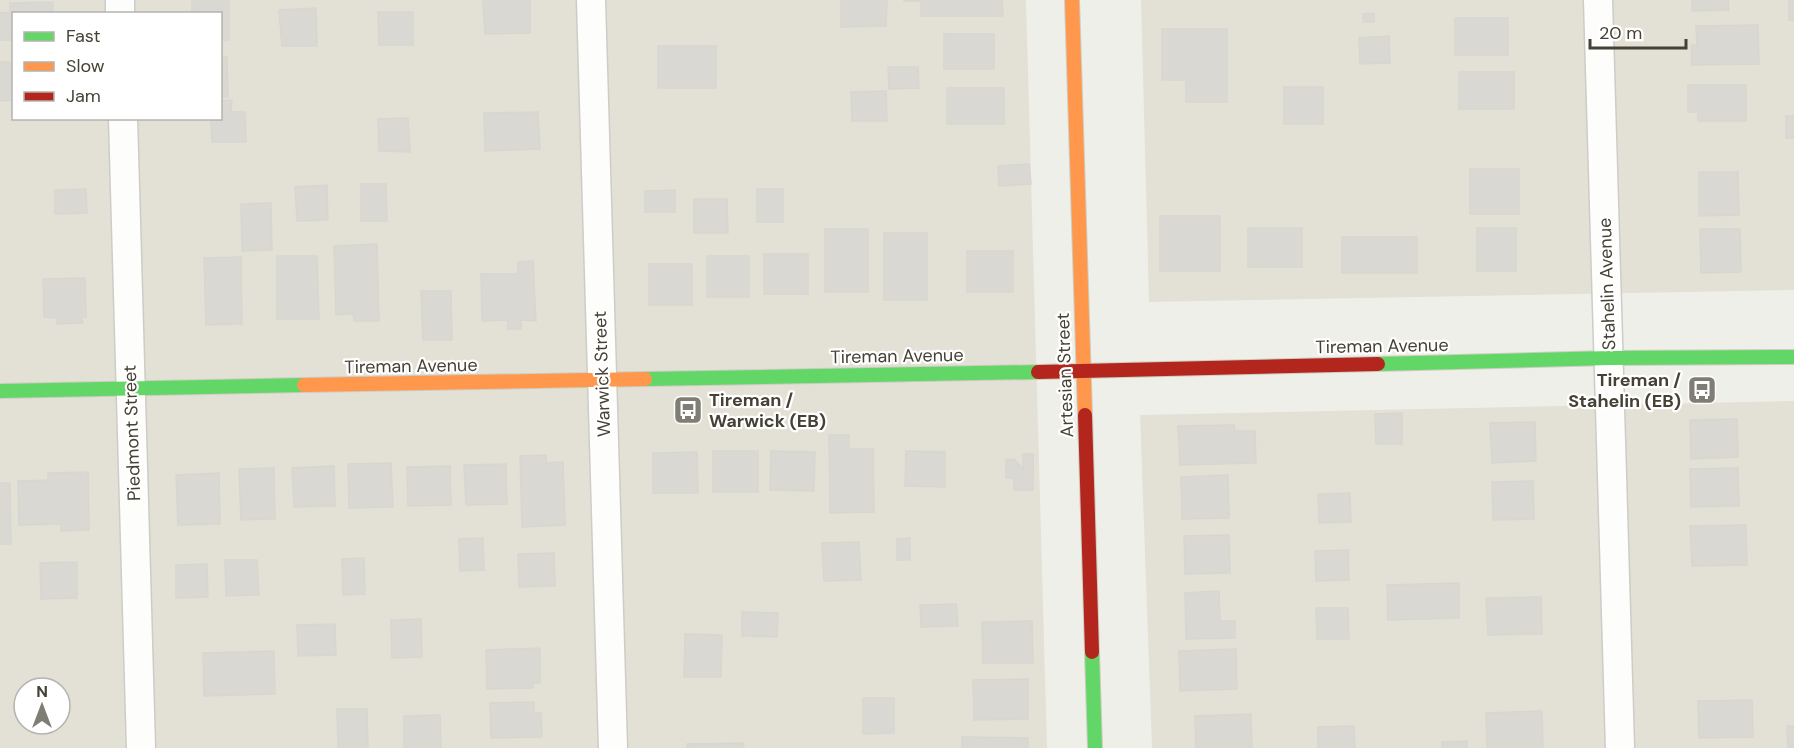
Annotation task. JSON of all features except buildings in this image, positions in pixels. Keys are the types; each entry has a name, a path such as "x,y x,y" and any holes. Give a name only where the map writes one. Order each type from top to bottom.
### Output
{"street":[{"name":"Warwick Street","path":"591,0 613,748"},
{"name":"Artesian Street","path":"1072,0 1095,748"},
{"name":"Stahelin Avenue","path":"1598,0 1620,748"},
{"name":"Piedmont Street","path":"123,120 141,748"},
{"name":"Tireman Avenue","path":"0,391 1609,358 1794,357"}],"shaded area":[{"path":"0,0 1026,0 1047,748 0,748"},
{"path":"1141,0 1794,0 1794,290 1149,302"},
{"path":"1794,401 1794,748 1152,748 1140,415"}],"traffic: fast":[{"path":"1378,364 1609,358 1794,357"},
{"path":"645,379 1038,372"},
{"path":"0,391 304,385"},
{"path":"1092,652 1095,748"}],"traffic: slow":[{"path":"1072,0 1085,415"},
{"path":"304,385 645,379"}],"traffic: jam":[{"path":"1038,372 1378,364"},
{"path":"1085,415 1092,652"}],"place":[{"name":"Tireman / Stahelin (EB)","path":"1702,390"},
{"name":"Tireman / Warwick (EB)","path":"688,410"}]}
